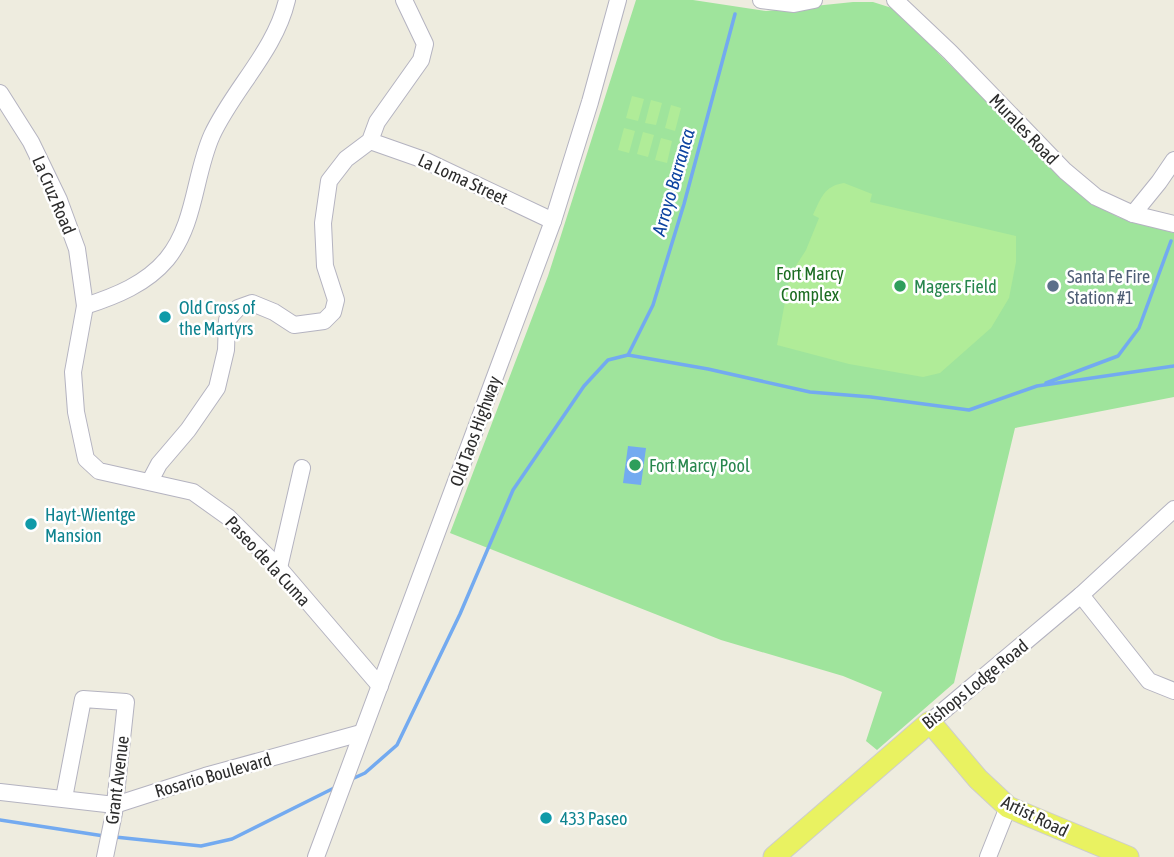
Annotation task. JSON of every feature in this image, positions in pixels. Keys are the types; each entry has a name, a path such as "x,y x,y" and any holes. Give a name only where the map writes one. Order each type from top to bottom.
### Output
{"main road":[{"name":"Artist Road","path":"930,722 984,785 1008,807 1128,857"},
{"name":"Bishops Lodge Road","path":"774,857 930,722"}],"street":[{"path":"85,306 115,297 141,282 167,259 187,227 197,180 212,135 281,23 286,0"},
{"path":"150,481 159,464 188,430 217,388 226,350 228,320 238,308 253,303 294,325 324,321 333,312 336,300 325,266 323,223 329,181 346,159 370,141 377,122 421,60 425,44 404,0"},
{"name":"Old Taos Highway","path":"316,857 553,221 618,0"},
{"path":"761,0 814,0"},
{"name":"Murales Road","path":"895,0 950,52 1065,171 1096,197 1133,214 1172,223"},
{"name":"La Cruz Road","path":"2,101 31,142 59,200 77,249 85,306"},
{"name":"La Loma Street","path":"370,141 424,160 553,221"},
{"path":"1133,214 1174,160"},
{"name":"Paseo de la Cuma","path":"85,306 73,372 76,412 86,459 99,471 193,492 228,517 278,568 380,686"},
{"path":"278,568 302,468"},
{"name":"Bishops Lodge Road","path":"930,722 1081,595 1174,509"},
{"path":"1081,595 1149,681 1174,691"},
{"name":"Grant Avenue","path":"64,798 83,699 126,702 115,809 106,852"},
{"name":"Rosario Boulevard","path":"0,792 64,798 115,809 205,776 361,733"},
{"path":"988,857 1008,807"}],"green space":[{"name":"Fort Marcy Complex","path":"636,0 693,0 766,11 853,2 873,2 895,9 921,29 938,53 1089,201 1118,217 1174,233 1174,397 1015,428 954,683 877,750 866,741 882,692 843,676 721,640 450,533 548,276"},
{"path":"632,96 644,99 638,121 626,118"},
{"path":"651,100 662,103 656,125 645,123"},
{"path":"671,105 681,108 675,131 665,128"},
{"path":"624,128 635,131 629,153 618,150"},
{"path":"643,132 654,135 648,157 637,154"},
{"path":"661,138 672,141 667,163 655,160"},
{"name":"Magers Field","path":"844,183 872,194 870,202 1016,236 1016,262 1009,298 991,328 940,373 923,377 849,364 777,345 790,275 806,250 819,218 813,215 828,190"}],"water":[{"name":"Fort Marcy Pool","path":"628,446 646,448 641,485 623,483"}],"waterway":[{"name":"Arroyo Barranca","path":"628,355 653,305 684,204 735,14"},
{"path":"1046,383 1118,356 1139,328 1171,241"},
{"path":"352,779 365,773 397,745 460,614 513,490 584,386 608,360 628,355 708,369 810,392 969,410 1037,386 1174,366"},
{"path":"115,837 201,846 232,839 336,787"},
{"path":"0,820 104,836"}],"place":[{"name":"Magers Field","path":"900,286"},
{"name":"Santa Fe Fire Station #1","path":"1053,286"},
{"name":"Old Cross of the Martyrs","path":"165,317"},
{"name":"Fort Marcy Pool","path":"635,465"},
{"name":"Hayt-Wientge Mansion","path":"31,524"},
{"name":"433 Paseo","path":"546,818"}]}
